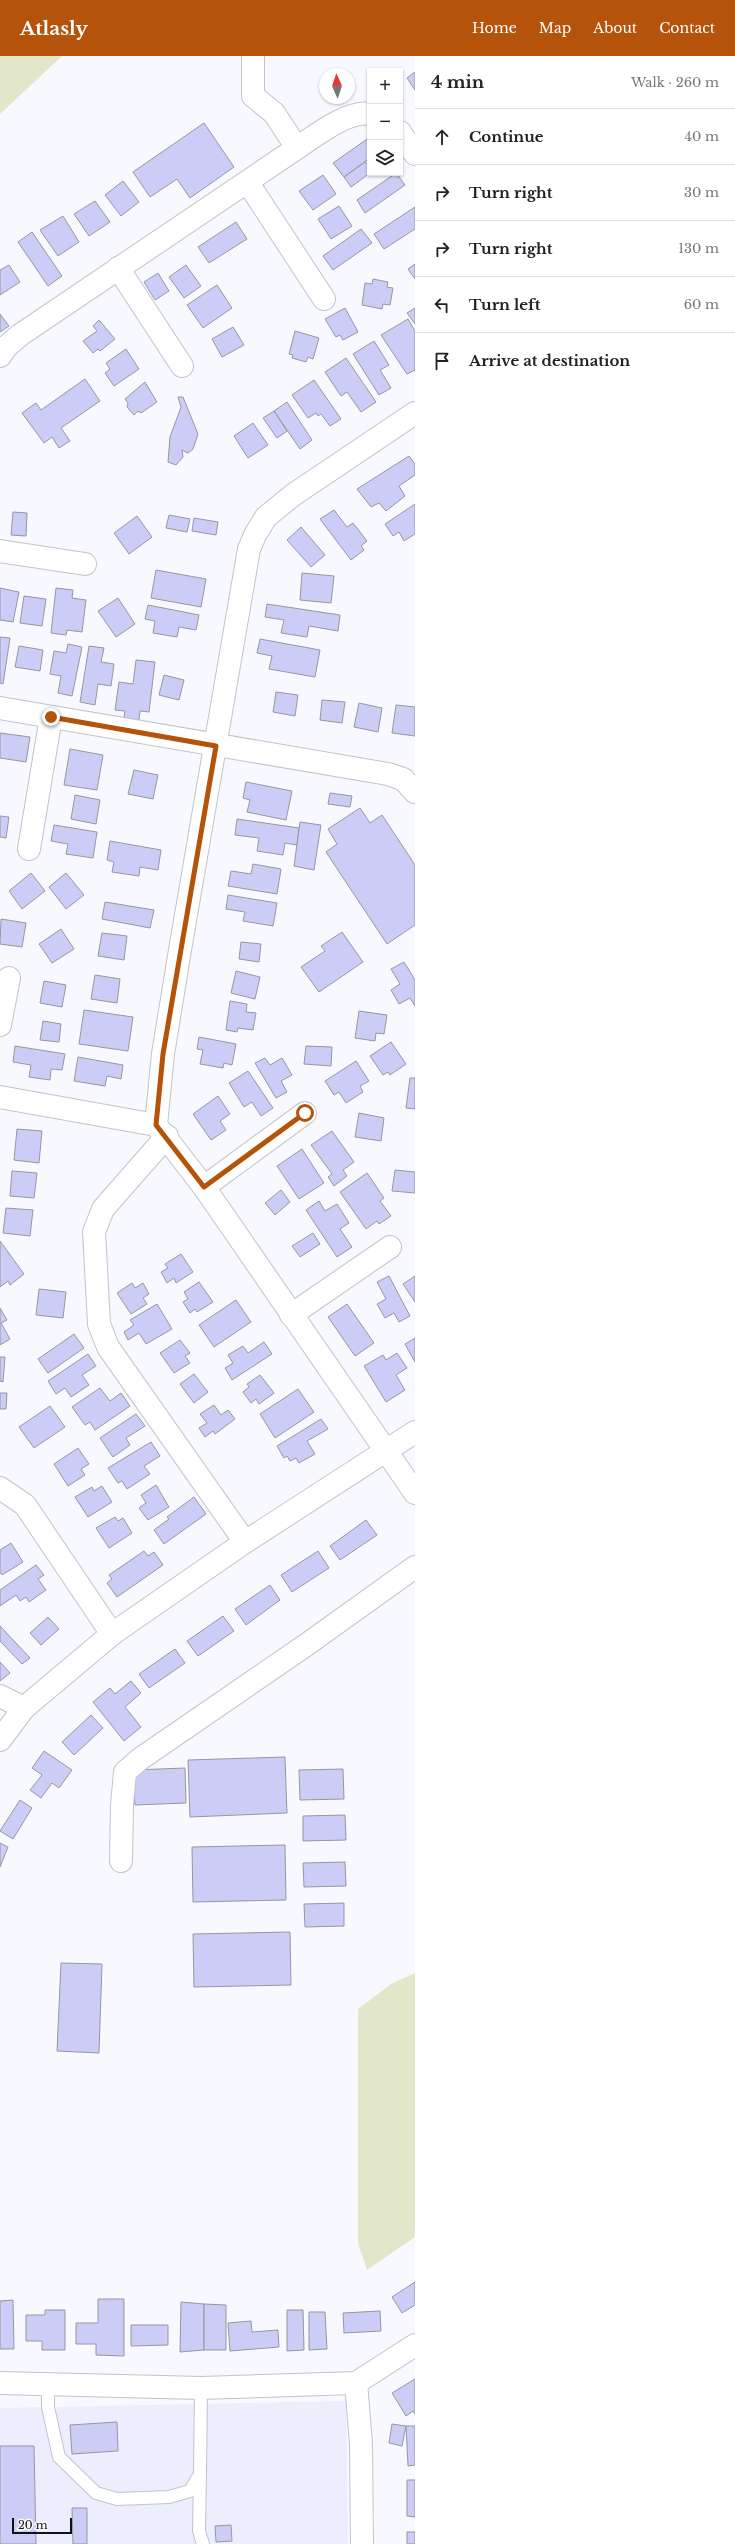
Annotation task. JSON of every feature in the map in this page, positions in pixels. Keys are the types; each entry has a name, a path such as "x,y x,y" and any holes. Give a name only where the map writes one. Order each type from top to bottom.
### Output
{"street":[{"path":"253,56 253,96 274,113 297,148"},
{"path":"0,356 7,346 20,335 118,268 248,183 297,148 340,121 364,113 367,114"},
{"path":"403,136 415,154"},
{"path":"248,183 324,299"},
{"path":"118,268 182,366"},
{"path":"245,1542 108,1347 99,1324 94,1232 103,1209 161,1131 163,1054 242,585 255,535 266,518 293,495 411,423"},
{"path":"0,551 85,564"},
{"path":"0,708 216,746 388,774 402,779 414,789"},
{"path":"29,849 51,717"},
{"path":"0,1025 9,978"},
{"path":"0,1097 161,1131 204,1187 415,1493"},
{"path":"204,1187 305,1113"},
{"path":"291,1315 390,1247"},
{"path":"0,1740 24,1708 112,1634 245,1542 415,1432"},
{"path":"0,1488 25,1504 112,1634"},
{"path":"122,1861 122,1804 125,1772 140,1759 299,1650 415,1567"},
{"path":"0,1696 24,1708"},
{"path":"0,2383 201,2388 356,2383 415,2345"},
{"path":"356,2383 361,2444 362,2544"}],"lane":[{"path":"48,2384 48,2407 59,2457 96,2493 118,2498 169,2498 190,2491 200,2474"},
{"path":"201,2388 199,2531 203,2544"}],"shaded area":[{"path":"346,2401 348,2544 0,2544 0,2408"}],"green space":[{"path":"0,56 62,56 0,114"},
{"path":"415,1973 415,2237 367,2270 358,2243 358,2009 391,1984"}],"building":[{"path":"415,72 415,90 407,78"},
{"path":"204,123 234,167 190,198 177,179 150,197 133,172"},
{"path":"367,139 367,160 344,177 333,163"},
{"path":"365,162 367,164 367,175 351,187 344,177"},
{"path":"323,175 336,194 313,210 299,191"},
{"path":"392,176 398,176 405,185 365,213 357,200"},
{"path":"123,181 139,202 121,216 105,195"},
{"path":"95,201 110,222 89,236 74,214"},
{"path":"339,206 352,226 331,239 318,219"},
{"path":"415,207 415,229 384,249 374,234"},
{"path":"63,216 79,242 58,256 40,230"},
{"path":"236,222 247,239 209,263 198,247"},
{"path":"361,229 372,243 333,270 323,256"},
{"path":"32,232 62,276 48,286 18,242"},
{"path":"415,264 415,279 408,269"},
{"path":"9,265 20,282 0,295 0,270"},
{"path":"186,265 201,286 184,298 169,277"},
{"path":"158,273 169,291 155,300 144,282"},
{"path":"373,279 388,282 387,287 393,288 390,305 383,304 382,309 362,305 365,283 372,284"},
{"path":"217,285 232,308 203,328 187,305"},
{"path":"345,308 358,332 343,340 340,335 336,337 325,319"},
{"path":"415,308 415,324 407,313"},
{"path":"0,314 9,326 0,332"},
{"path":"408,319 415,331 415,370 407,374 381,335"},
{"path":"99,320 115,339 100,351 98,349 93,353 83,341 97,331 93,326"},
{"path":"233,327 244,345 222,357 212,339"},
{"path":"295,331 319,338 313,359 308,357 306,362 292,358 293,355 289,354"},
{"path":"374,341 389,365 380,370 391,388 379,395 353,354"},
{"path":"126,349 139,369 114,386 105,373 110,369 106,363"},
{"path":"346,358 376,402 361,412 347,392 341,396 325,372"},
{"path":"85,379 100,401 61,428 70,441 59,448 52,437 44,443 22,413 36,403 41,410"},
{"path":"314,380 341,419 330,426 321,414 318,416 316,413 308,418 292,395"},
{"path":"145,382 157,402 141,413 138,411 134,415 127,407 128,403 125,399"},
{"path":"178,397 183,397 198,434 193,449 188,453 182,450 183,457 176,465 168,462 170,437 181,407"},
{"path":"287,402 312,440 300,449 274,411"},
{"path":"274,411 287,431 277,438 263,418"},
{"path":"253,423 268,445 248,458 234,436"},
{"path":"409,456 415,464 415,475 399,486 405,496 386,511 379,503 371,507 357,489"},
{"path":"415,504 415,534 404,541 399,532 393,536 385,524"},
{"path":"334,510 347,527 353,523 367,541 361,546 364,550 351,560 320,519"},
{"path":"13,512 27,513 26,536 11,535"},
{"path":"169,515 190,519 187,532 166,528"},
{"path":"137,516 152,537 129,554 114,533"},
{"path":"194,518 218,522 216,535 192,531"},
{"path":"301,527 325,555 311,567 287,540"},
{"path":"156,570 206,579 201,607 151,598"},
{"path":"302,573 334,576 331,603 300,600"},
{"path":"0,588 19,592 13,622 0,620"},
{"path":"56,588 73,590 72,598 86,600 82,632 67,630 66,635 51,633"},
{"path":"24,596 46,599 42,626 20,623"},
{"path":"118,598 135,624 116,637 98,611"},
{"path":"267,604 340,615 338,631 309,626 307,637 281,633 284,620 265,617"},
{"path":"148,605 199,615 196,630 179,627 177,637 153,633 155,621 145,619"},
{"path":"0,637 10,638 3,684 0,683"},
{"path":"260,639 320,650 315,677 269,669 272,656 257,653"},
{"path":"68,644 82,647 72,696 58,693 61,676 50,674 54,651 66,653"},
{"path":"19,646 43,650 40,671 15,667"},
{"path":"89,646 104,648 101,662 114,664 111,686 98,684 95,705 80,702"},
{"path":"136,660 155,662 149,712 140,711 139,720 124,718 125,711 115,710 119,682 133,684"},
{"path":"164,675 184,680 179,700 159,695"},
{"path":"276,692 298,695 295,716 273,712"},
{"path":"322,700 345,702 342,723 320,720"},
{"path":"359,703 382,708 378,732 354,727"},
{"path":"396,705 415,707 415,736 392,733"},
{"path":"0,733 30,737 26,762 0,758"},
{"path":"70,749 103,755 97,790 64,785"},
{"path":"134,770 158,775 153,799 128,794"},
{"path":"246,782 292,791 286,820 247,812 250,800 243,798"},
{"path":"330,793 352,796 350,807 328,804"},
{"path":"75,795 100,800 96,824 71,819"},
{"path":"360,808 370,823 382,815 415,865 415,925 387,944 326,852 337,844 328,829"},
{"path":"0,816 9,817 6,838 0,837"},
{"path":"237,819 299,828 297,845 285,843 283,855 257,851 259,838 235,835"},
{"path":"300,822 321,825 314,870 294,866"},
{"path":"54,825 97,832 93,858 66,854 68,844 51,841"},
{"path":"110,841 161,850 158,870 140,867 139,876 112,872 114,862 107,860"},
{"path":"253,864 281,869 277,894 228,886 231,871 251,874"},
{"path":"31,873 45,891 22,909 9,891"},
{"path":"66,873 84,895 66,909 49,887"},
{"path":"228,895 277,903 273,926 243,921 245,912 226,909"},
{"path":"105,902 154,910 150,928 102,919"},
{"path":"1,919 26,923 22,947 0,944"},
{"path":"61,929 74,949 52,963 39,944"},
{"path":"342,932 363,962 319,992 301,967 325,951 321,946"},
{"path":"102,933 127,936 124,960 98,956"},
{"path":"241,942 261,944 259,962 239,959"},
{"path":"404,962 415,980 415,1006 410,998 399,1004 391,990 400,984 391,969"},
{"path":"236,971 260,977 255,999 231,993"},
{"path":"95,975 120,979 117,1003 91,999"},
{"path":"44,981 66,985 62,1007 40,1003"},
{"path":"230,1001 247,1004 246,1012 256,1013 253,1030 238,1028 237,1032 226,1030"},
{"path":"84,1010 133,1017 128,1051 79,1044"},
{"path":"359,1011 387,1015 384,1034 376,1033 375,1041 355,1038"},
{"path":"43,1021 61,1024 59,1042 40,1040"},
{"path":"199,1037 236,1044 232,1065 224,1063 223,1068 200,1064 203,1050 197,1049"},
{"path":"391,1042 406,1064 390,1075 388,1072 383,1075 370,1056"},
{"path":"15,1046 65,1054 62,1070 51,1069 50,1080 29,1077 31,1065 13,1062"},
{"path":"306,1046 332,1047 331,1066 304,1064"},
{"path":"78,1057 123,1065 121,1079 107,1076 105,1086 74,1081"},
{"path":"265,1058 270,1065 282,1058 292,1075 281,1081 287,1092 276,1098 255,1063"},
{"path":"356,1061 369,1081 360,1086 363,1092 346,1103 339,1092 334,1095 325,1081"},
{"path":"248,1071 273,1108 261,1116 252,1102 244,1107 229,1083"},
{"path":"410,1078 415,1078 415,1109 406,1108"},
{"path":"218,1096 230,1114 220,1121 226,1130 211,1140 193,1114"},
{"path":"359,1113 384,1118 381,1141 355,1137"},
{"path":"17,1129 42,1131 39,1163 14,1160"},
{"path":"332,1131 354,1162 343,1170 347,1176 334,1186 328,1177 332,1174 311,1145"},
{"path":"302,1149 324,1183 299,1199 277,1166"},
{"path":"395,1170 415,1172 415,1193 392,1191"},
{"path":"12,1171 37,1173 34,1198 10,1196"},
{"path":"367,1173 384,1198 380,1201 391,1216 379,1224 377,1221 366,1229 340,1192"},
{"path":"281,1190 290,1202 275,1215 265,1203"},
{"path":"319,1201 325,1211 337,1204 349,1223 340,1229 352,1247 337,1257 306,1210"},
{"path":"6,1208 33,1210 30,1236 3,1233"},
{"path":"313,1233 320,1244 300,1257 292,1246"},
{"path":"0,1241 24,1274 10,1285 8,1281 0,1287"},
{"path":"181,1254 193,1272 176,1283 174,1278 167,1283 161,1272 168,1268 165,1264"},
{"path":"389,1276 410,1316 399,1322 394,1313 385,1318 377,1304 386,1299 377,1282"},
{"path":"415,1276 415,1302 403,1284"},
{"path":"199,1282 213,1302 197,1312 195,1309 190,1313 183,1302 188,1299 184,1292"},
{"path":"132,1283 135,1288 143,1283 149,1294 143,1298 147,1304 131,1314 117,1293"},
{"path":"39,1289 66,1292 63,1318 36,1315"},
{"path":"236,1300 251,1322 214,1347 199,1325"},
{"path":"157,1304 172,1329 146,1344 139,1333 128,1340 124,1332 134,1325 130,1320"},
{"path":"347,1304 374,1343 355,1356 328,1317"},
{"path":"0,1308 7,1320 1,1323 10,1339 0,1345"},
{"path":"74,1334 84,1348 48,1373 38,1359"},
{"path":"415,1338 415,1362 405,1344"},
{"path":"180,1340 190,1353 185,1356 190,1363 174,1373 160,1353"},
{"path":"264,1342 272,1354 232,1380 225,1368 233,1363 228,1355 243,1346 248,1353"},
{"path":"397,1353 407,1368 396,1375 405,1390 386,1402 364,1366 383,1355 386,1360"},
{"path":"88,1354 96,1366 82,1375 89,1385 71,1397 65,1388 56,1394 48,1381"},
{"path":"0,1357 5,1357 3,1382 0,1381"},
{"path":"194,1374 208,1392 194,1403 180,1384"},
{"path":"260,1375 274,1393 259,1404 256,1399 251,1403 243,1392 249,1387 247,1384"},
{"path":"100,1388 110,1401 121,1393 130,1406 95,1430 90,1422 85,1425 72,1407"},
{"path":"298,1389 314,1412 275,1438 260,1414"},
{"path":"0,1393 7,1393 6,1409 0,1409"},
{"path":"214,1405 221,1415 228,1410 235,1419 215,1434 213,1431 205,1437 199,1428 207,1423 200,1414"},
{"path":"50,1406 65,1427 34,1448 19,1427"},
{"path":"136,1414 145,1426 126,1438 130,1445 113,1457 100,1438"},
{"path":"321,1419 328,1429 307,1441 315,1454 299,1463 296,1458 290,1461 287,1456 284,1458 277,1446"},
{"path":"151,1442 160,1456 144,1466 150,1474 127,1489 122,1481 118,1483 108,1468"},
{"path":"78,1448 89,1464 81,1469 85,1475 68,1486 54,1464"},
{"path":"156,1485 169,1507 148,1520 139,1508 146,1503 141,1495"},
{"path":"102,1486 112,1502 88,1517 75,1497 92,1487 94,1491"},
{"path":"194,1497 206,1514 164,1544 154,1530 169,1519 167,1517"},
{"path":"115,1517 118,1521 123,1518 132,1533 109,1548 96,1528"},
{"path":"366,1520 377,1535 340,1560 330,1546"},
{"path":"11,1543 23,1562 2,1575 0,1572 0,1550"},
{"path":"144,1551 148,1556 154,1552 163,1565 117,1597 107,1583 112,1579 109,1575"},
{"path":"318,1551 329,1568 292,1592 281,1575"},
{"path":"36,1565 44,1575 38,1579 46,1590 29,1602 26,1597 20,1601 16,1595 0,1606 0,1590"},
{"path":"270,1585 280,1600 246,1625 235,1609"},
{"path":"223,1616 234,1631 198,1656 187,1641"},
{"path":"48,1617 59,1629 41,1645 30,1633"},
{"path":"0,1626 30,1658 22,1664 0,1641"},
{"path":"175,1649 185,1663 149,1688 139,1674"},
{"path":"0,1662 10,1673 0,1681"},
{"path":"131,1681 141,1693 125,1707 141,1727 124,1741 93,1702 110,1688 115,1694"},
{"path":"91,1715 103,1728 74,1755 62,1742"},
{"path":"44,1751 72,1770 59,1788 52,1783 41,1798 30,1790 42,1775 32,1768"},
{"path":"285,1757 287,1813 190,1817 188,1760"},
{"path":"185,1768 186,1803 135,1805 133,1770"},
{"path":"343,1769 344,1799 300,1800 299,1770"},
{"path":"20,1800 32,1808 13,1839 0,1831"},
{"path":"345,1815 346,1840 303,1841 303,1816"},
{"path":"0,1843 8,1847 0,1867"},
{"path":"285,1845 286,1900 193,1902 192,1847"},
{"path":"345,1862 346,1886 304,1887 303,1863"},
{"path":"344,1903 344,1926 305,1927 304,1904"},
{"path":"290,1932 291,1985 194,1987 193,1934"},
{"path":"61,1963 102,1964 99,2053 57,2051"},
{"path":"415,2282 415,2305 402,2313 392,2297"},
{"path":"98,2299 124,2299 124,2356 96,2355 96,2344 76,2344 76,2323 98,2323"},
{"path":"13,2300 14,2349 0,2349 0,2301"},
{"path":"181,2302 204,2304 204,2350 180,2352"},
{"path":"204,2304 226,2305 226,2350 204,2350"},
{"path":"45,2310 65,2310 65,2350 42,2350 42,2341 26,2341 26,2315 45,2315"},
{"path":"287,2310 303,2310 304,2350 287,2351"},
{"path":"380,2311 381,2331 344,2333 343,2313"},
{"path":"309,2312 325,2312 327,2349 309,2350"},
{"path":"251,2321 252,2332 278,2330 279,2347 230,2351 228,2323"},
{"path":"131,2325 168,2325 168,2345 131,2346"},
{"path":"415,2379 415,2414 413,2411 406,2416 392,2393"},
{"path":"117,2422 118,2451 72,2454 70,2425"},
{"path":"392,2424 406,2426 402,2446 389,2443"},
{"path":"406,2426 415,2426 415,2465 408,2466"},
{"path":"0,2446 34,2446 36,2544 0,2544"},
{"path":"407,2480 415,2480 415,2517 407,2516"},
{"path":"72,2508 87,2508 87,2544 73,2544"},
{"path":"231,2525 232,2541 216,2542 215,2526"},
{"path":"407,2532 415,2532 415,2544 407,2544"}],"route":[{"path":"51,717 216,746 163,1054 156,1125 167,1136 204,1187 305,1113"}]}
